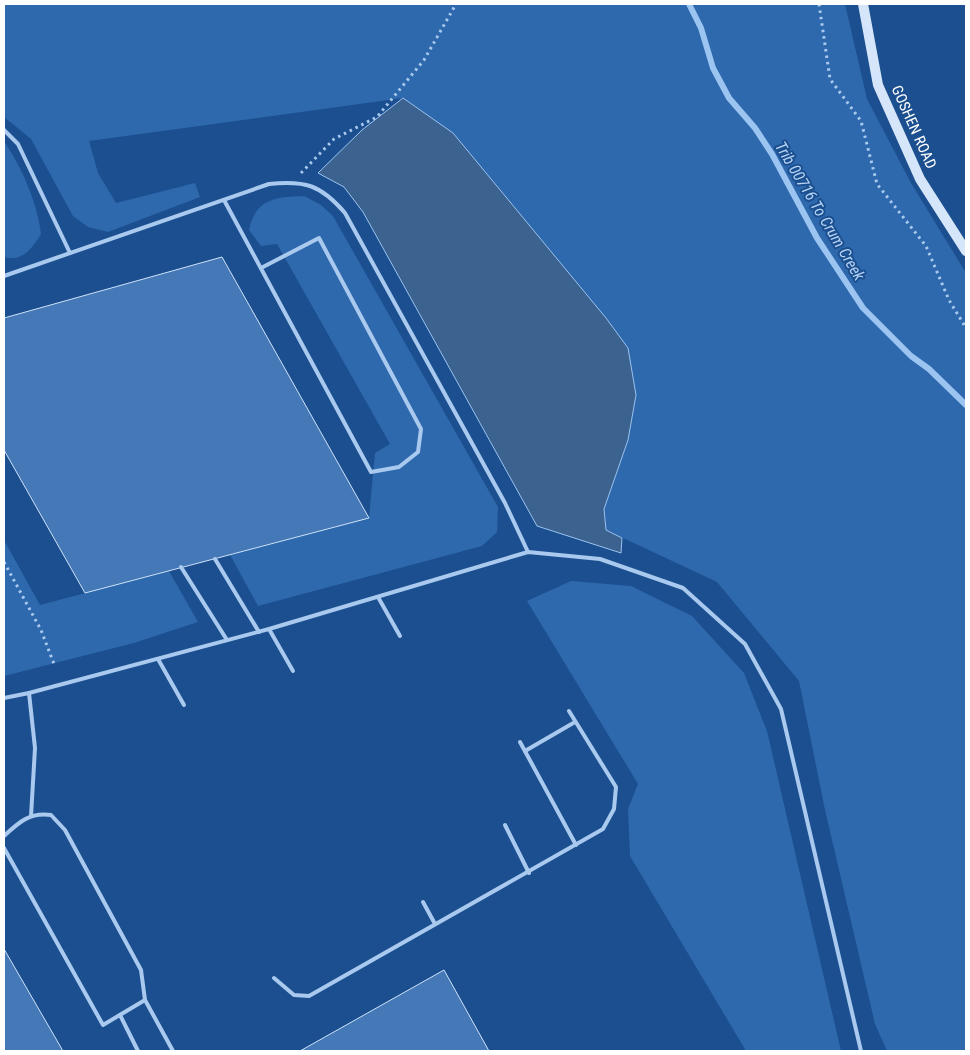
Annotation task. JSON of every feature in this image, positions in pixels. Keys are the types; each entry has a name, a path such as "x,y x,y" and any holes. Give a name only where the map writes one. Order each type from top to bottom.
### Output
{"main road":[{"name":"GOSHEN ROAD","path":"863,4 878,85 920,179 966,251"}],"lane":[{"path":"4,130 18,144 70,253"},
{"path":"4,276 269,184 294,181 309,184 331,196 345,213 505,503 528,552"},
{"path":"224,200 371,472 398,467 418,452 421,429 320,238 261,268"},
{"path":"4,698 270,630 528,552 600,559 682,588 745,644 781,709 861,1051"},
{"path":"215,559 259,632"},
{"path":"181,567 227,640"},
{"path":"378,597 400,636"},
{"path":"270,630 293,671"},
{"path":"158,659 184,705"},
{"path":"29,693 35,748 31,816"},
{"path":"274,978 294,995 309,996 603,829 614,809 616,786 569,711"},
{"path":"525,751 575,722"},
{"path":"520,742 576,845"},
{"path":"4,836 22,820 37,813 51,815 65,830 141,970 146,1000 173,1051"},
{"path":"505,824 528,873"},
{"path":"4,848 102,1025 146,1000"},
{"path":"423,902 435,924"},
{"path":"120,1014 138,1051"}],"path":[{"path":"294,181 334,139 377,117 424,60 456,4"},
{"path":"819,4 830,79 862,121 877,184 926,246 949,300 966,328"},
{"path":"4,562 41,630 54,664"}],"shaded area":[{"path":"4,4 845,4 867,99 911,183 966,273 966,1051 887,1051 875,1024 825,810 799,681 717,582 606,530 604,509 628,440 636,395 628,348 606,318 453,133 403,98 89,141 98,173 116,203 195,183 200,197 108,232 88,227 73,216 31,139 4,117"},
{"path":"403,98 453,133 606,318 628,348 636,395 628,440 604,509 606,530 622,538 621,553 537,526 363,212 344,187 318,173 362,130"},
{"path":"4,141 17,162 28,186 41,234 26,253 16,258 4,257"},
{"path":"304,196 321,205 333,216 498,507 497,532 482,546 258,606 230,555 369,518 375,453 390,444 277,244 261,246 249,230 252,219 262,205 285,197"},
{"path":"4,540 40,605 169,571 198,622 134,643 4,676"},
{"path":"571,581 631,586 692,616 744,673 767,731 841,1051 746,1051 630,856 628,809 638,784 527,601"}],"building":[{"path":"222,257 369,518 85,593 4,450 4,318"},
{"path":"4,949 63,1051 4,1051"},
{"path":"444,970 489,1051 300,1051"}],"waterway":[{"name":"Trib 00716 To Crum Creek","path":"689,4 701,28 713,68 729,98 755,128 772,154 817,238 863,308 911,356 929,369 966,405"}]}
